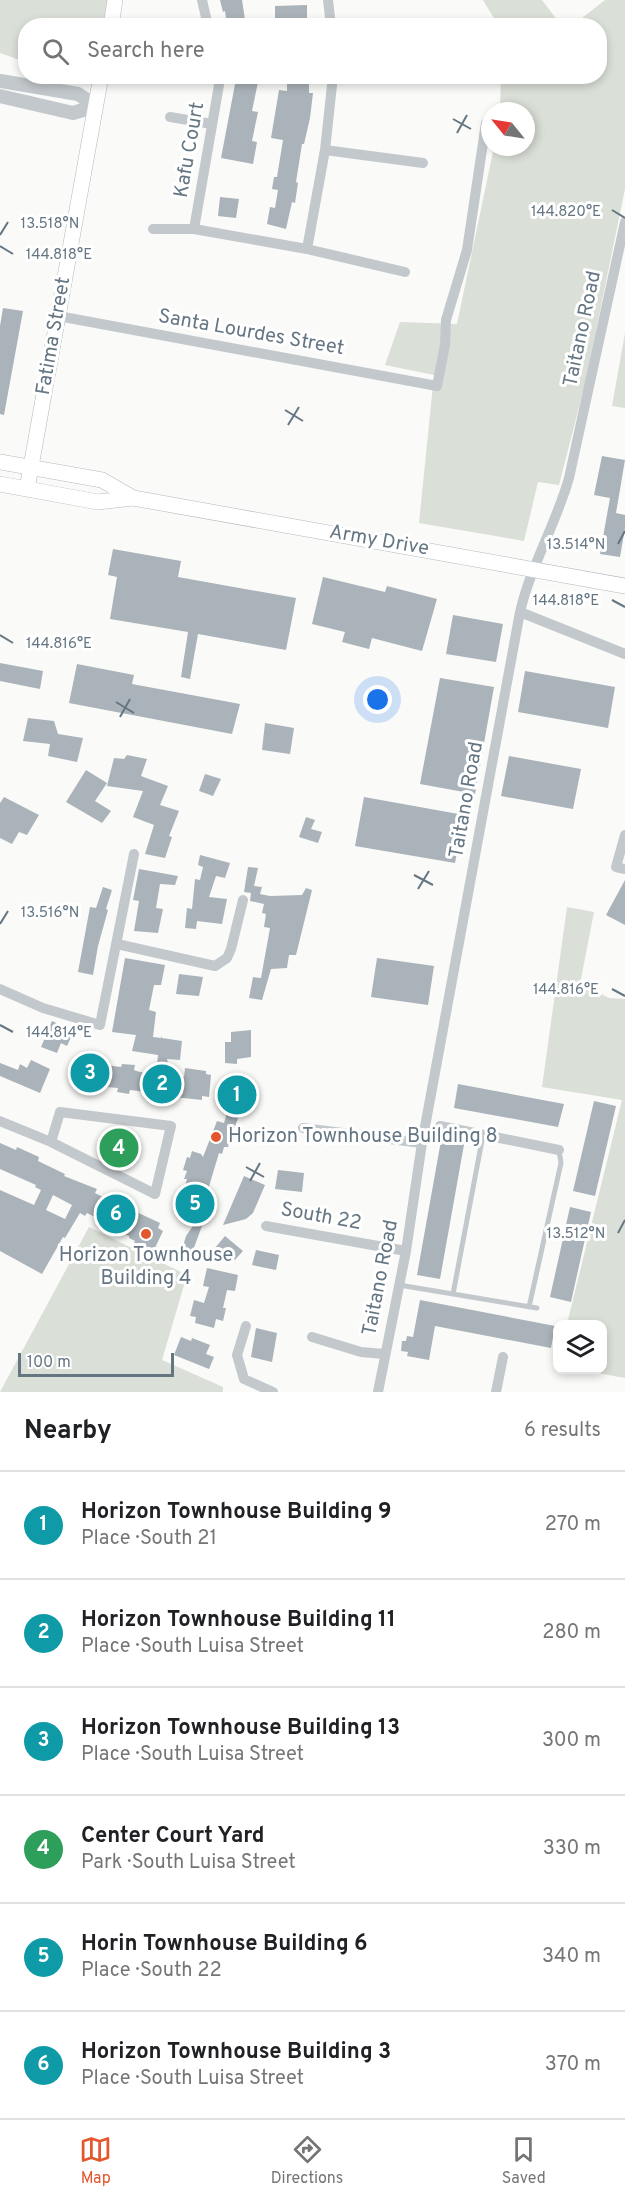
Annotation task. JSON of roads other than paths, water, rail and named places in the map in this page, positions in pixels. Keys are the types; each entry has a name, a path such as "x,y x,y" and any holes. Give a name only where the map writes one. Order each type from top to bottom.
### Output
{"main road":[{"path":"112,18 115,0"},
{"name":"Fatima Street","path":"27,489 100,84"},
{"name":"Army Drive","path":"0,462 102,480 133,498"},
{"name":"Army Drive","path":"0,484 98,502 133,498 625,586"}],"street":[{"path":"202,0 206,18"},
{"path":"328,0 330,18"},
{"path":"0,81 78,94 96,106"},
{"name":"Kafu Court","path":"194,229 219,84"},
{"path":"307,249 325,150 332,84"},
{"path":"0,96 73,113 96,106"},
{"path":"170,117 212,124"},
{"path":"325,150 423,163"},
{"name":"Santa Lourdes Street","path":"58,316 437,386 445,345 446,320 467,250 481,156"},
{"name":"Taitano Road","path":"378,1392 520,612 533,569 552,528 569,478 625,222"},
{"path":"153,229 194,229 307,249 405,272"},
{"path":"520,612 625,654"},
{"path":"625,835 616,867 625,869"},
{"path":"0,989 43,1008 100,1025 134,854"},
{"path":"117,944 214,966 227,958 231,949 243,900"},
{"path":"0,1121 54,1143 155,1194 171,1126 60,1112 54,1143"},
{"path":"440,1126 560,1150"},
{"path":"303,1128 422,1143"},
{"name":"South 22","path":"266,1226 405,1251"},
{"path":"246,1326 237,1355 244,1379 273,1392"},
{"path":"312,1337 361,1352 384,1354"},
{"path":"496,1392 503,1357"}],"lane":[{"path":"453,1294 483,1134"},
{"path":"529,1307 561,1163 560,1150"},
{"path":"399,1285 537,1308"}],"place":[{"name":"Horizon Townhouse Building 13","path":"90,1073"},
{"name":"Horizon Townhouse Building 11","path":"162,1084"},
{"name":"Horizon Townhouse Building 9","path":"237,1095"},
{"name":"Horizon Townhouse Building 8","path":"216,1137"},
{"name":"Center Court Yard","path":"119,1148"},
{"name":"Horin Townhouse Building 6","path":"195,1204"},
{"name":"Horizon Townhouse Building 3","path":"116,1214"},
{"name":"Horizon Townhouse Building 4","path":"146,1234"}]}
